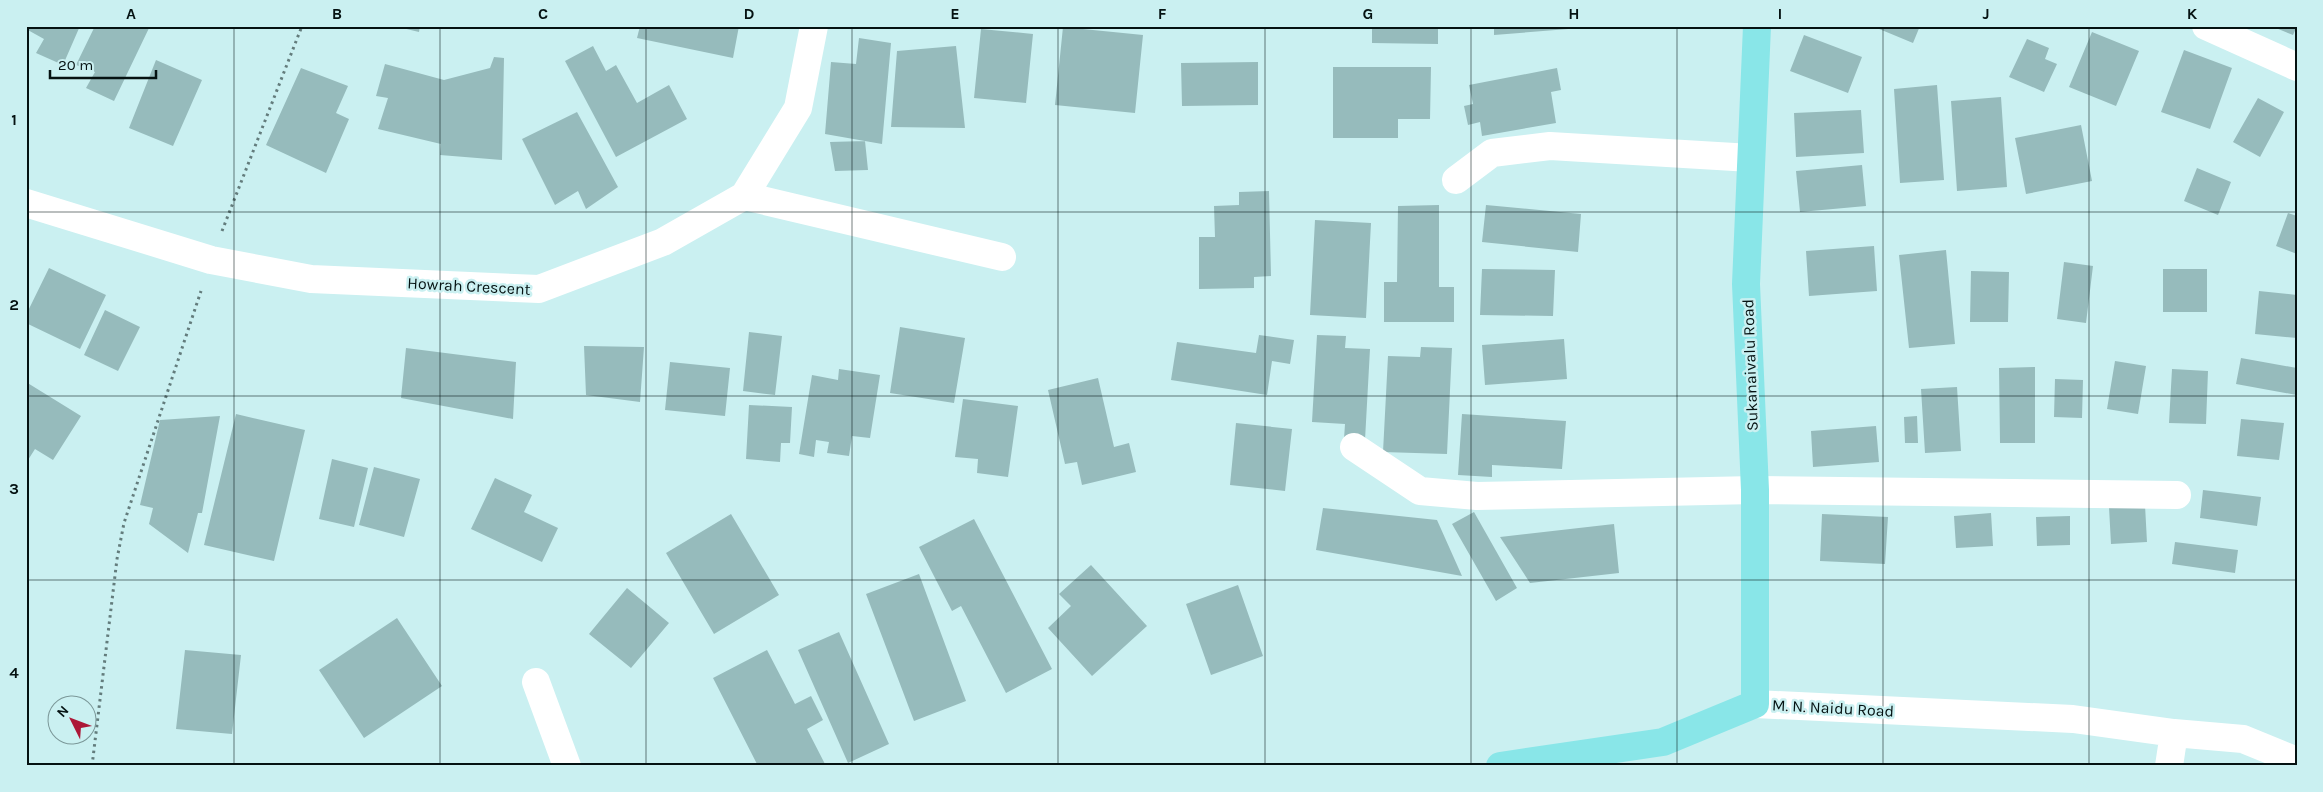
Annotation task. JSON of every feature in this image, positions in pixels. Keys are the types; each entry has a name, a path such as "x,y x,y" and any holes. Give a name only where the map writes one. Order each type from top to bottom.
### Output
{"main road":[{"name":"Sukanaivalu Road","path":"1755,704 1755,490 1746,284 1757,26"},
{"name":"M. N. Naidu Road","path":"1500,766 1662,742 1755,704"}],"street":[{"name":"Howrah Crescent","path":"26,203 211,260 311,279 539,289 663,242 744,196 798,108 814,26"},
{"path":"2206,26 2297,67"},
{"path":"1456,180 1492,153 1550,146 1751,158"},
{"path":"744,196 1002,257"},
{"path":"1354,447 1420,491 1477,496 1755,490 2177,495"},
{"path":"536,682 567,766"},
{"name":"M. N. Naidu Road","path":"1755,704 2073,718 2174,733 2243,739 2297,761"},
{"path":"2169,766 2174,733"}],"path":[{"path":"92,766 117,559 124,523 211,260 302,26"}],"building":[{"path":"26,26 80,26 63,65 36,53 44,39 26,29"},
{"path":"95,26 150,26 114,101 86,88 95,72 76,65"},
{"path":"394,26 420,26 419,32"},
{"path":"640,26 739,26 733,58 637,38"},
{"path":"1372,26 1438,26 1438,44 1372,43"},
{"path":"1494,26 1581,26 1581,28 1494,35"},
{"path":"1872,26 1920,26 1913,43"},
{"path":"2271,26 2297,26 2293,35"},
{"path":"1063,27 1143,35 1135,113 1055,105"},
{"path":"981,29 1033,34 1026,103 974,98"},
{"path":"2092,32 2139,51 2116,106 2069,87"},
{"path":"1804,35 1862,57 1848,93 1790,71"},
{"path":"859,38 891,43 882,144 825,134 831,62 856,64"},
{"path":"2027,39 2049,48 2045,59 2057,64 2044,92 2009,77"},
{"path":"593,46 606,71 616,65 637,103 669,85 687,119 616,157 565,61"},
{"path":"956,46 965,128 891,127 897,51"},
{"path":"2184,50 2232,68 2210,129 2161,112"},
{"path":"494,57 504,58 502,160 440,155 441,144 378,129 388,98 376,96 385,64 444,80 490,68"},
{"path":"156,60 202,80 173,146 129,128"},
{"path":"1258,62 1258,105 1182,106 1181,63"},
{"path":"1333,67 1431,67 1430,119 1398,119 1398,138 1333,138"},
{"path":"301,68 348,86 336,113 349,119 326,173 266,145"},
{"path":"1557,68 1561,90 1551,92 1556,123 1482,136 1480,122 1468,125 1464,106 1473,104 1469,85"},
{"path":"1937,85 1944,180 1900,183 1894,89"},
{"path":"2001,97 2007,187 1957,191 1951,101"},
{"path":"2258,98 2284,112 2260,157 2233,142"},
{"path":"1861,110 1864,153 1796,157 1794,113"},
{"path":"577,112 618,187 586,209 578,191 555,205 522,139"},
{"path":"2081,125 2092,181 2026,194 2015,138"},
{"path":"865,141 868,170 835,171 830,142"},
{"path":"1862,165 1866,206 1800,212 1796,171"},
{"path":"2197,168 2231,182 2218,215 2184,201"},
{"path":"1269,191 1271,276 1254,277 1254,288 1199,289 1199,237 1215,237 1214,206 1239,205 1239,192"},
{"path":"1439,205 1439,287 1454,287 1454,322 1384,322 1384,282 1397,282 1398,206"},
{"path":"1486,205 1581,214 1578,252 1482,242"},
{"path":"2288,213 2297,216 2297,254 2276,246"},
{"path":"1315,220 1371,223 1366,318 1310,315"},
{"path":"1874,246 1877,291 1809,296 1806,251"},
{"path":"1946,250 1955,344 1909,348 1899,255"},
{"path":"2064,262 2093,266 2086,323 2057,319"},
{"path":"49,268 106,295 80,349 26,323 26,315"},
{"path":"1482,269 1555,270 1553,316 1480,315"},
{"path":"2163,269 2207,269 2207,312 2163,312"},
{"path":"1971,271 2009,272 2008,322 1970,322"},
{"path":"2259,291 2297,295 2297,338 2255,334"},
{"path":"105,310 140,327 118,371 84,355"},
{"path":"900,327 965,338 954,403 890,393"},
{"path":"749,332 782,336 775,395 743,391"},
{"path":"1259,335 1294,340 1290,364 1272,361 1267,395 1171,380 1177,342 1256,353"},
{"path":"1317,335 1346,336 1345,348 1370,349 1365,440 1344,439 1345,424 1312,422"},
{"path":"1564,339 1567,379 1485,385 1482,345"},
{"path":"584,346 644,347 640,402 586,395"},
{"path":"1421,347 1452,348 1447,454 1383,452 1388,356 1420,357"},
{"path":"406,348 516,362 513,419 401,398"},
{"path":"2241,358 2297,368 2297,395 2236,384"},
{"path":"2115,361 2146,366 2138,414 2107,409"},
{"path":"670,362 730,368 725,416 665,410"},
{"path":"2035,367 2035,443 2000,443 1999,368"},
{"path":"839,369 880,375 870,438 852,436 849,456 827,453 829,442 816,440 814,457 799,454 812,375 838,380"},
{"path":"2172,369 2208,371 2206,424 2169,423"},
{"path":"1098,378 1114,447 1129,443 1136,472 1082,485 1077,462 1065,464 1048,390"},
{"path":"2055,379 2083,380 2082,418 2054,417"},
{"path":"26,382 81,416 53,460 35,449 28,460 26,459"},
{"path":"1957,387 1961,451 1925,453 1921,389"},
{"path":"963,399 1018,406 1008,477 977,473 978,459 955,457"},
{"path":"749,405 792,407 790,443 781,443 780,462 746,459"},
{"path":"236,414 305,430 274,561 204,545"},
{"path":"1462,414 1566,421 1562,469 1492,465 1492,477 1458,475"},
{"path":"220,416 202,513 198,513 188,553 149,524 153,508 140,505 160,420"},
{"path":"1917,416 1918,443 1905,443 1904,417"},
{"path":"2241,419 2284,423 2279,460 2237,456"},
{"path":"1236,423 1292,429 1285,491 1230,485"},
{"path":"1876,426 1879,462 1813,467 1811,431"},
{"path":"332,459 368,468 354,527 319,519"},
{"path":"374,467 420,479 404,537 359,525"},
{"path":"495,478 532,495 524,512 558,528 542,562 471,529"},
{"path":"2203,490 2261,497 2257,526 2200,518"},
{"path":"2145,505 2147,542 2111,544 2109,507"},
{"path":"1323,508 1437,520 1462,576 1316,550"},
{"path":"1474,512 1517,588 1496,601 1452,524"},
{"path":"1991,513 1993,546 1956,548 1954,516"},
{"path":"731,514 779,595 714,634 666,553"},
{"path":"1822,514 1888,517 1885,564 1820,561"},
{"path":"2070,516 2070,545 2037,546 2036,517"},
{"path":"974,519 1052,669 1006,693 961,606 952,611 919,547"},
{"path":"1614,524 1619,573 1530,583 1500,537"},
{"path":"2175,542 2238,550 2235,573 2172,564"},
{"path":"1091,565 1147,626 1092,676 1048,628 1071,606 1059,594"},
{"path":"919,574 966,701 914,721 866,594"},
{"path":"1238,585 1263,656 1211,675 1186,604"},
{"path":"627,588 669,623 631,668 589,634"},
{"path":"397,618 442,686 364,738 319,670"},
{"path":"839,632 889,744 848,763 798,650"},
{"path":"185,650 241,655 232,734 176,729"},
{"path":"767,650 795,704 811,696 823,720 807,729 826,766 758,766 713,678"}]}
